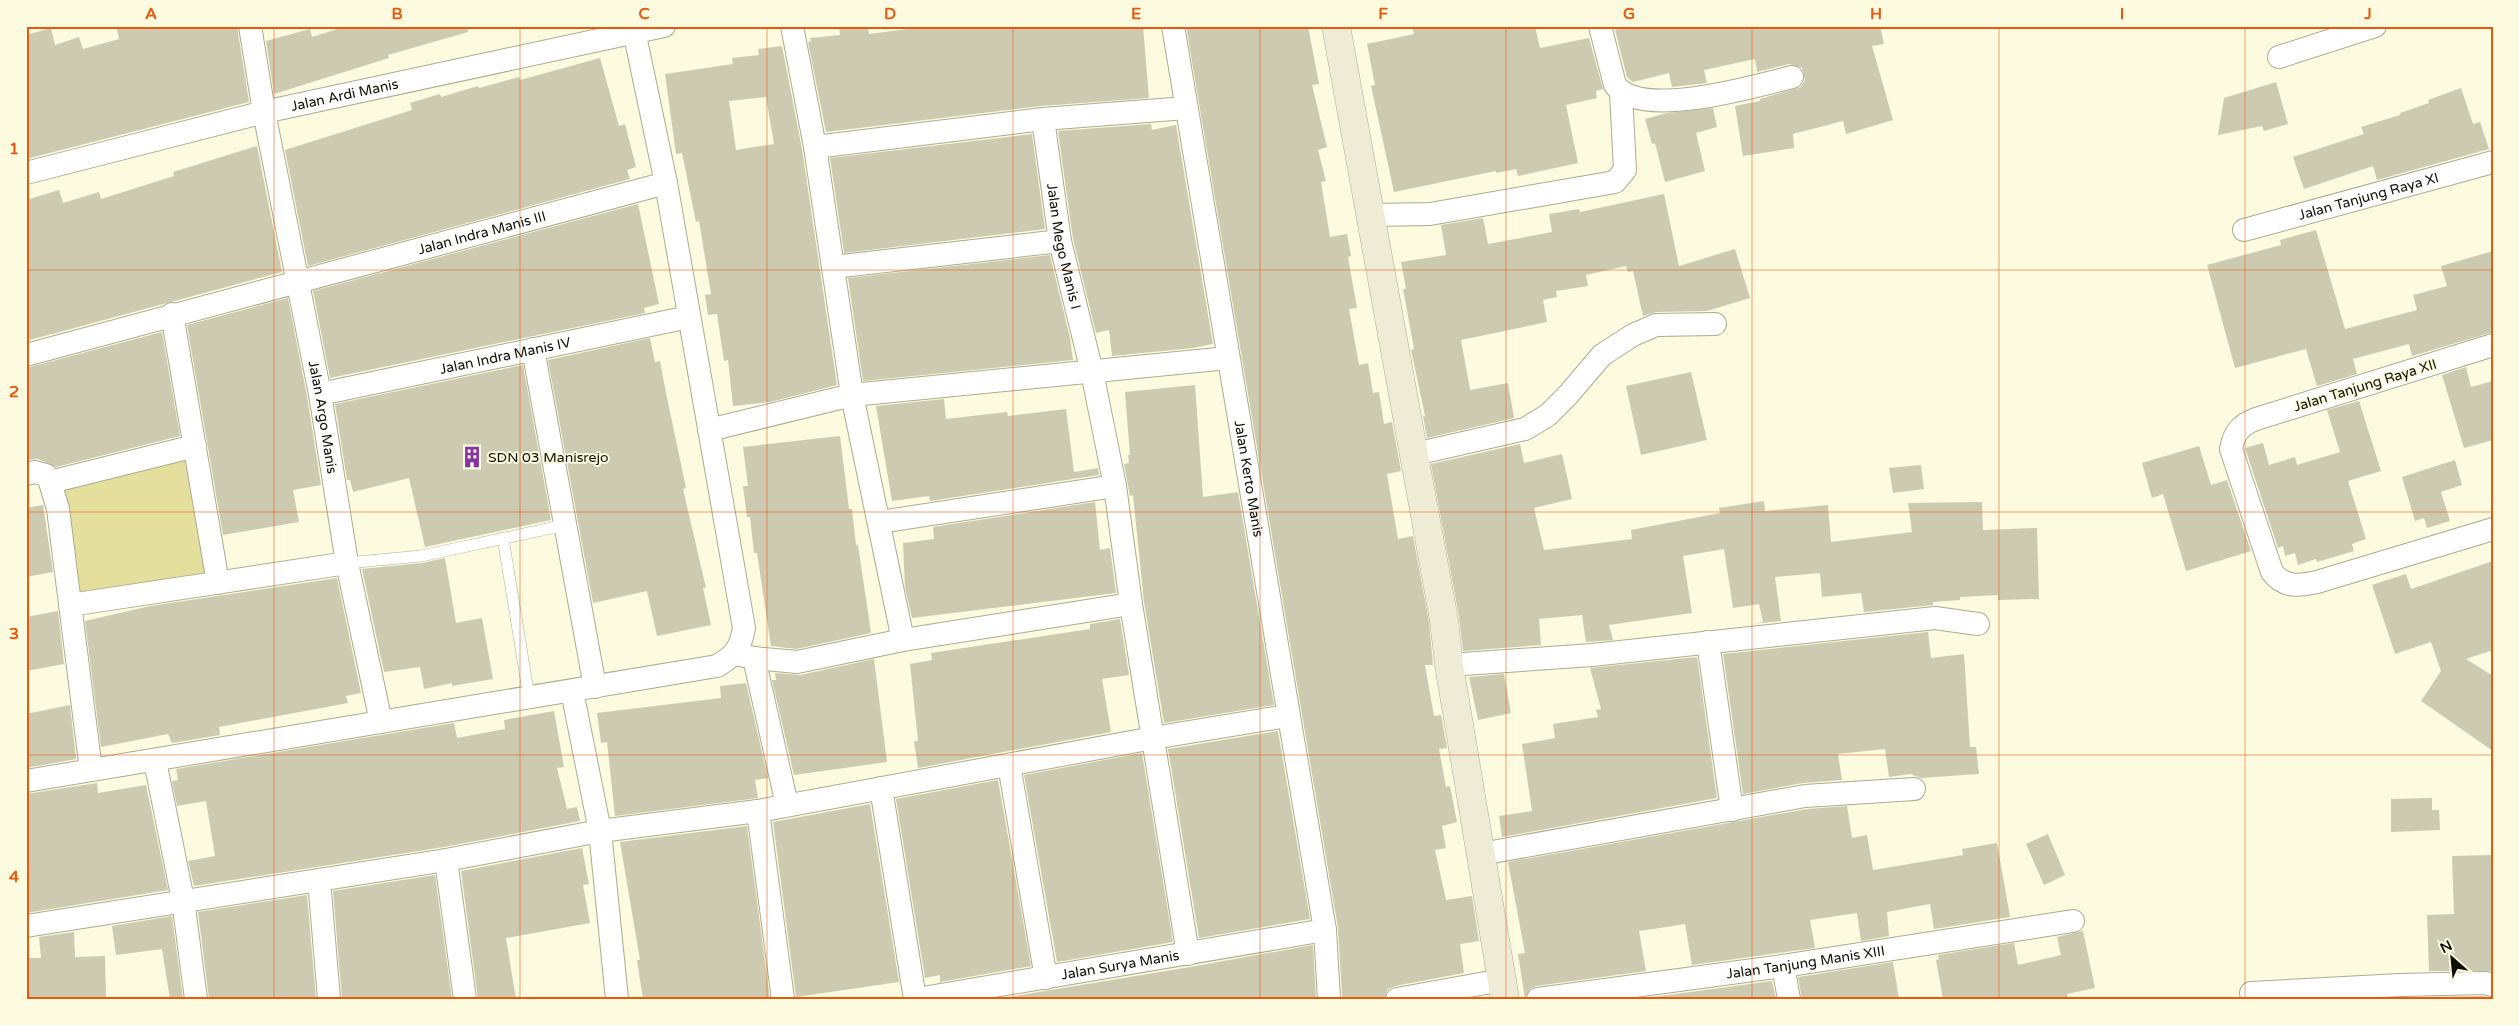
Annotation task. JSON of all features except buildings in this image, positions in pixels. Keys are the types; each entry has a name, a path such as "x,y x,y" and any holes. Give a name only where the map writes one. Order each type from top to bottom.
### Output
{"main road":[{"path":"1336,26 1444,620 1449,665 1503,989"}],"street":[{"name":"Jalan Argo Manis","path":"250,26 264,112 320,394 347,563 381,722"},
{"name":"Jalan Ardi Manis","path":"26,173 264,112 634,30 664,26"},
{"path":"792,26 816,147 852,395 880,522 903,640"},
{"name":"Jalan Kerto Manis","path":"1173,26 1287,716 1325,930 1329,999"},
{"path":"1371,215 1430,214 1615,182 1626,170 1620,93 1609,71 1600,26"},
{"path":"2279,57 2375,26"},
{"path":"634,30 666,183 744,628 740,645 787,806"},
{"path":"1620,93 1632,98 1656,101 1701,98 1792,77"},
{"path":"816,147 1042,120 1186,108"},
{"name":"Jalan Mego Manis I","path":"1042,120 1060,241 1092,372 1115,486 1131,604 1188,954"},
{"name":"Jalan Tanjung Raya XI","path":"2244,230 2493,162"},
{"name":"Jalan Indra Manis III","path":"26,355 172,314 666,183"},
{"path":"833,267 1060,241"},
{"path":"172,314 218,583"},
{"name":"Jalan Indra Manis IV","path":"320,394 689,317"},
{"path":"1414,454 1525,429 1548,415 1602,355 1633,335 1656,325 1715,324"},
{"name":"Jalan Tanjung Raya XII","path":"2493,346 2256,419 2239,429 2233,436 2231,449 2233,460 2272,572 2283,583 2302,585 2317,582 2493,529"},
{"path":"533,349 595,687"},
{"path":"708,430 852,395 1228,358"},
{"path":"50,482 195,446"},
{"path":"26,474 35,472 46,475 58,509 91,770"},
{"path":"880,522 1115,486"},
{"path":"70,605 347,563"},
{"path":"26,782 717,666 744,656 797,662 903,640 1131,604"},
{"path":"1449,665 1592,655 1935,618 1978,624"},
{"path":"1708,642 1732,810"},
{"path":"572,691 600,831 617,999"},
{"path":"26,926 446,860 600,831 758,811 1153,738 1287,716"},
{"path":"155,761 183,900 196,999"},
{"path":"1010,765 1046,978"},
{"path":"881,788 916,999"},
{"path":"1481,854 1805,796 1914,788"},
{"path":"758,811 783,999"},
{"path":"446,860 465,999"},
{"path":"319,880 330,999"},
{"name":"Jalan Tanjung Manis XIII","path":"1538,999 1783,966 2074,921"},
{"name":"Jalan Surya Manis","path":"916,999 1325,930"},
{"path":"1783,966 1789,999"},
{"path":"2251,993 2400,985 2485,983 2493,985"},
{"path":"1397,999 1503,989"}],"lane":[{"path":"347,563 421,556 566,525"},
{"path":"502,538 529,698"}],"shaded area":[{"path":"189,452 212,573 75,598 57,485"}],"place":[{"name":"SDN 03 Manisrejo","path":"472,457"}]}
